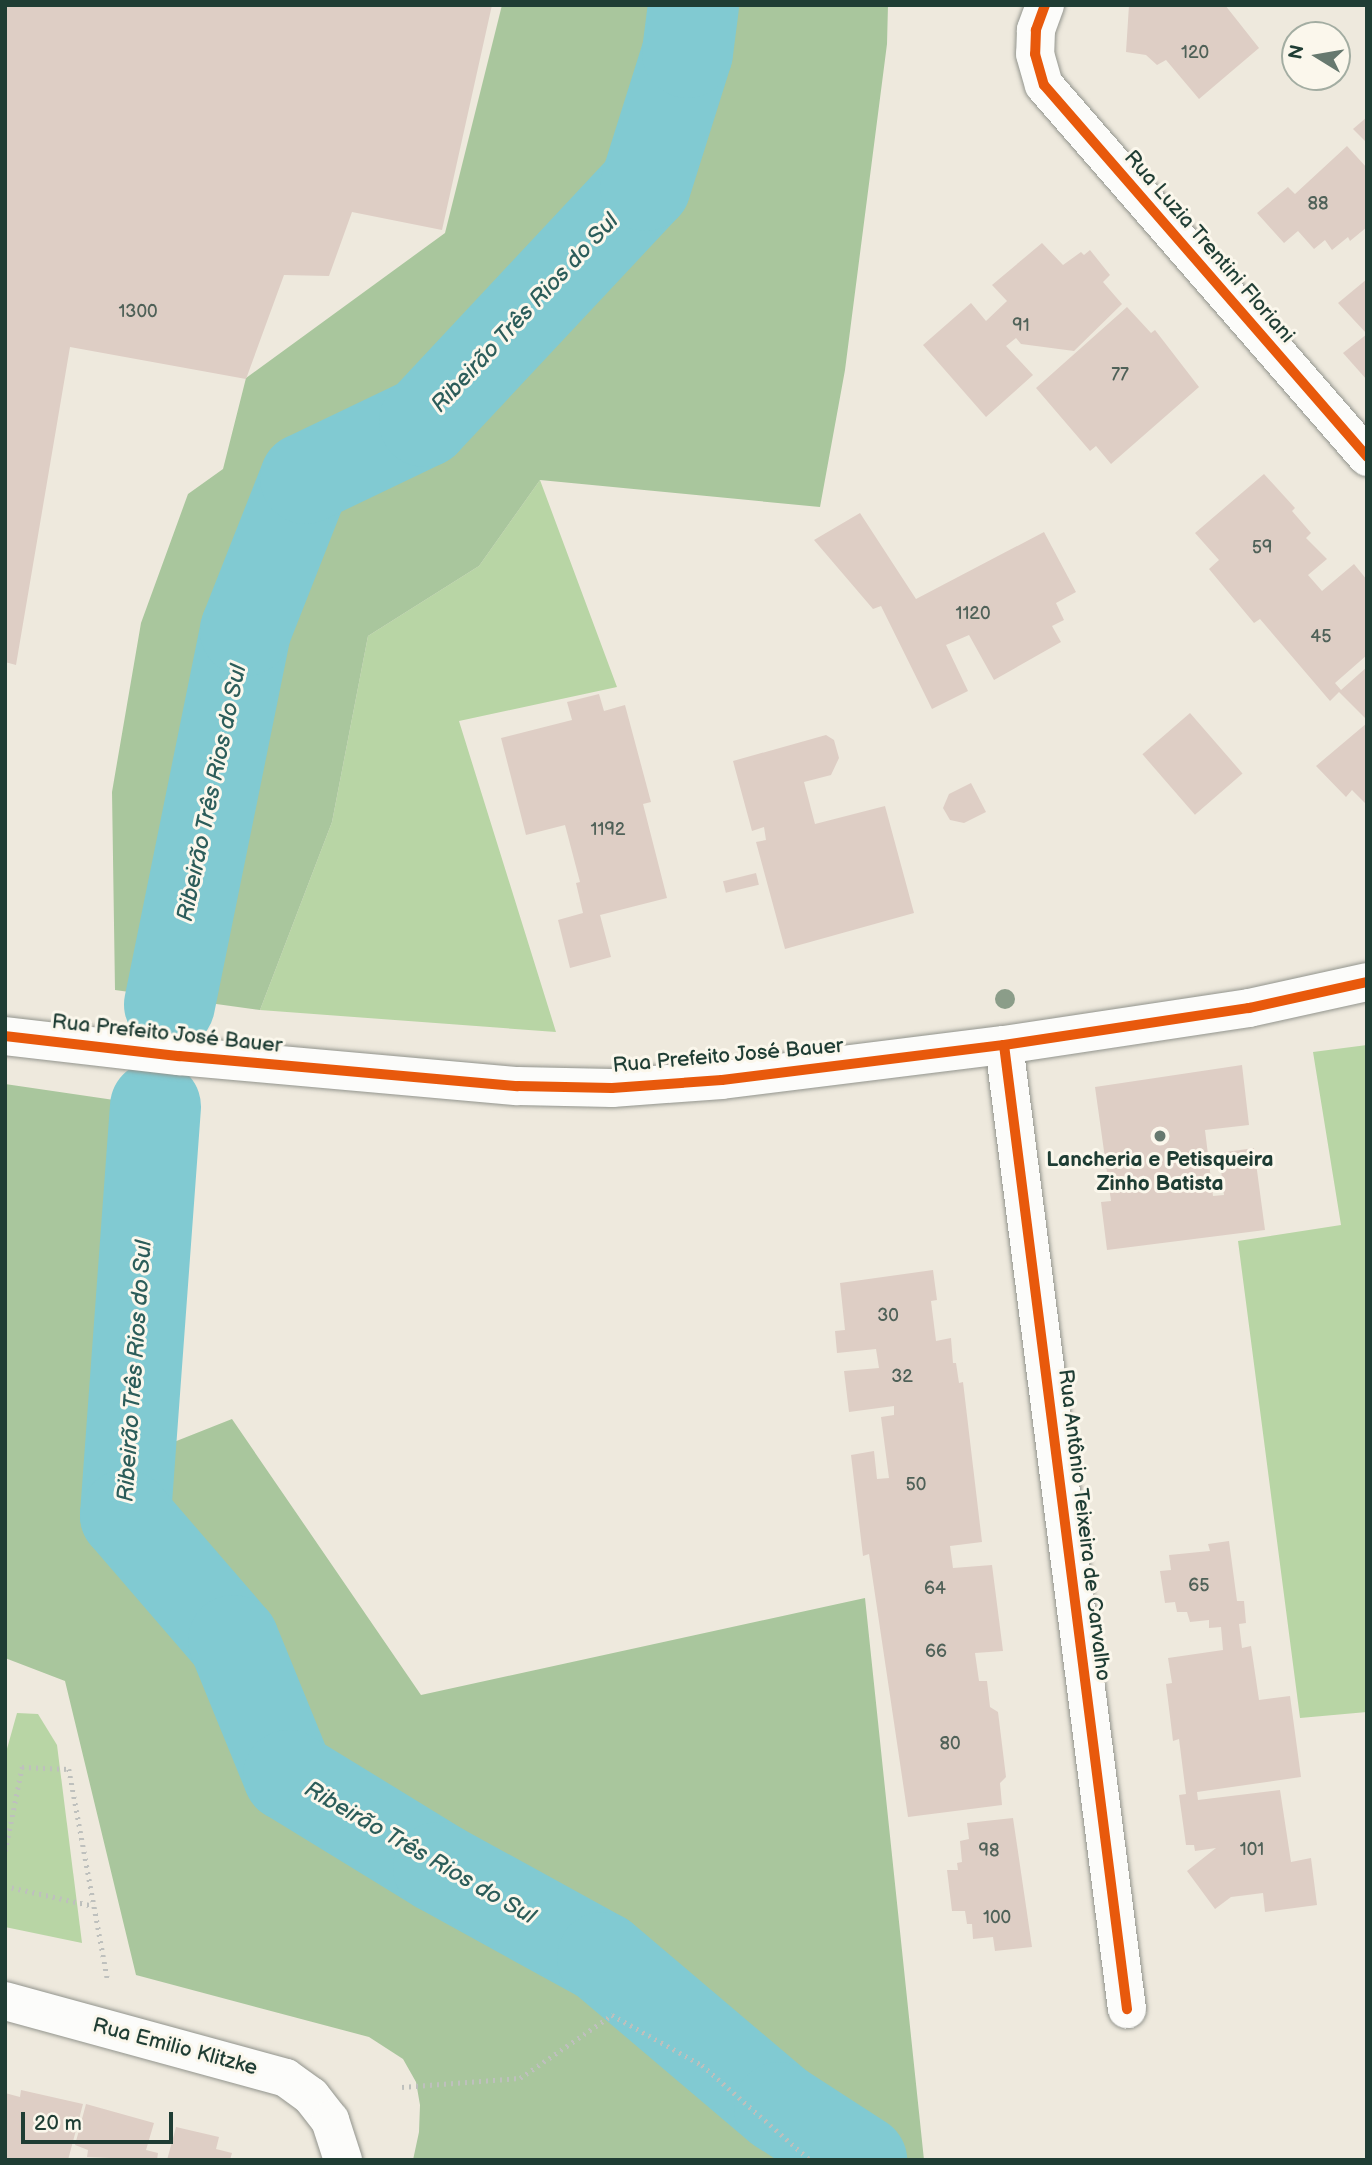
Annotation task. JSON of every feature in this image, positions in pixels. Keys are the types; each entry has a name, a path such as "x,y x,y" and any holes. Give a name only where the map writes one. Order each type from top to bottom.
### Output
{"street":[{"name":"Rua Luzia Trentini Floriani","path":"1045,5 1036,30 1035,54 1044,85 1367,457"},
{"name":"Rua Prefeito José Bauer","path":"5,1036 179,1056 504,1085 612,1088 722,1080 1004,1045 1249,1008 1367,982"},
{"name":"Rua Antônio Teixeira de Carvalho","path":"1004,1045 1127,2009"},
{"name":"Rua Emilio Klitzke","path":"5,2001 286,2078 311,2096 330,2120 342,2160"}],"path":[{"path":"5,1851 22,1767 69,1769 109,1985"},
{"path":"5,1886 94,1906"},
{"path":"402,2087 520,2078 612,2015 702,2065 810,2160"}],"green space":[{"path":"502,5 888,5 887,44 845,370 820,507 540,480 479,566 368,636 332,822 260,1010 115,990 112,792 141,623 188,494 223,469 246,378 445,233"},
{"path":"540,480 617,687 459,721 556,1032 260,1010 332,822 368,636 479,566"},
{"path":"1367,1045 1367,1712 1300,1718 1238,1241 1341,1225 1313,1052"},
{"path":"5,1084 155,1106 131,1459 232,1419 421,1695 865,1598 924,2160 413,2160 419,2132 420,2105 416,2082 403,2059 369,2037 136,1975 65,1681 5,1658"},
{"path":"17,1713 38,1714 57,1745 82,1943 5,1927 5,1756"}],"building":[{"path":"5,5 492,5 442,230 352,212 329,276 284,275 246,379 70,347 16,665 5,662"},
{"path":"1129,5 1225,5 1259,48 1199,99 1166,60 1157,65 1146,55 1126,52"},
{"path":"1367,117 1367,143 1353,129"},
{"path":"1347,146 1367,168 1367,227 1350,241 1348,237 1332,250 1325,240 1314,249 1298,231 1284,243 1257,213 1288,187 1295,194"},
{"path":"1042,243 1063,265 1081,252 1084,255 1090,250 1110,275 1103,282 1122,304 1074,351 1021,344 1016,338 1006,346 1033,375 986,417 923,345 971,303 986,321 1007,301 992,285"},
{"path":"1367,279 1367,334 1338,303"},
{"path":"1127,307 1151,333 1155,330 1199,387 1111,464 1096,446 1090,451 1036,388"},
{"path":"1367,334 1367,380 1343,353"},
{"path":"1264,474 1295,508 1292,511 1311,533 1306,538 1327,559 1308,575 1322,591 1354,564 1367,580 1367,655 1335,683 1341,690 1367,667 1367,720 1339,692 1330,701 1260,619 1254,623 1209,569 1219,560 1195,533"},
{"path":"860,513 916,599 1044,532 1076,592 1056,603 1064,620 1052,626 1061,642 994,680 969,635 946,645 968,691 932,709 881,606 873,609 814,540"},
{"path":"599,694 604,711 625,705 651,802 643,804 667,898 600,915 611,957 570,968 558,920 583,913 576,883 580,882 565,825 526,835 501,738 572,720 567,702"},
{"path":"1190,713 1242,773 1195,815 1142,754"},
{"path":"1367,723 1367,805 1352,790 1346,797 1316,766"},
{"path":"826,735 834,740 839,758 831,775 804,782 815,824 885,806 914,913 785,949 756,842 766,840 764,827 752,831 733,761"},
{"path":"971,783 986,812 964,823 950,820 943,808 949,794"},
{"path":"756,873 759,885 726,893 723,881"},
{"path":"1242,1065 1249,1125 1205,1130 1213,1196 1224,1195 1219,1153 1254,1148 1265,1230 1107,1250 1101,1202 1111,1201 1095,1087"},
{"path":"933,1270 937,1300 931,1301 936,1341 951,1338 953,1363 956,1363 959,1383 963,1382 982,1542 950,1546 953,1568 992,1565 1003,1651 975,1653 979,1681 987,1681 990,1707 998,1712 1006,1777 1000,1783 1002,1805 908,1817 869,1554 863,1556 851,1455 874,1451 877,1479 889,1478 881,1417 894,1415 894,1406 849,1412 844,1371 879,1368 876,1349 837,1353 835,1331 845,1330 840,1283"},
{"path":"1229,1541 1237,1601 1244,1601 1246,1623 1239,1624 1242,1648 1251,1646 1259,1700 1290,1696 1301,1777 1197,1792 1198,1800 1280,1790 1291,1862 1311,1858 1317,1905 1265,1912 1263,1893 1231,1897 1215,1909 1187,1871 1216,1848 1195,1851 1194,1845 1186,1845 1179,1795 1186,1794 1179,1739 1173,1741 1166,1684 1172,1683 1168,1658 1223,1650 1221,1627 1209,1628 1209,1620 1190,1622 1187,1612 1177,1612 1175,1602 1165,1603 1160,1571 1171,1570 1169,1555 1210,1551 1208,1544"},
{"path":"1013,1818 1032,1947 995,1951 993,1937 973,1939 972,1924 967,1924 965,1911 952,1911 947,1870 958,1870 957,1863 962,1862 960,1841 969,1839 967,1823"},
{"path":"21,2090 83,2104 68,2160 5,2160 5,2093 20,2097"},
{"path":"86,2104 154,2123 146,2150 158,2153 157,2160 87,2157 88,2150 75,2145"},
{"path":"176,2127 219,2137 216,2149 232,2153 230,2160 167,2160"}],"waterway":[{"name":"Ribeirão Três Rios do Sul","path":"169,1004 245,630 305,478 424,421 645,185 687,52 693,5"},
{"name":"Ribeirão Três Rios do Sul","path":"155,1106 125,1515 233,1640 288,1775 438,1867 602,1957 779,2107 861,2160"}],"cycle path":[{"path":"1045,5 1036,30 1035,54 1044,85 1367,457"},
{"path":"5,1036 179,1056 518,1086 612,1088 722,1080 1004,1045 1249,1008 1367,982"},
{"path":"1004,1045 1127,2009"}],"place":[{"name":"Lancheria e Petisqueira Zinho Batista","path":"1160,1136"}]}
